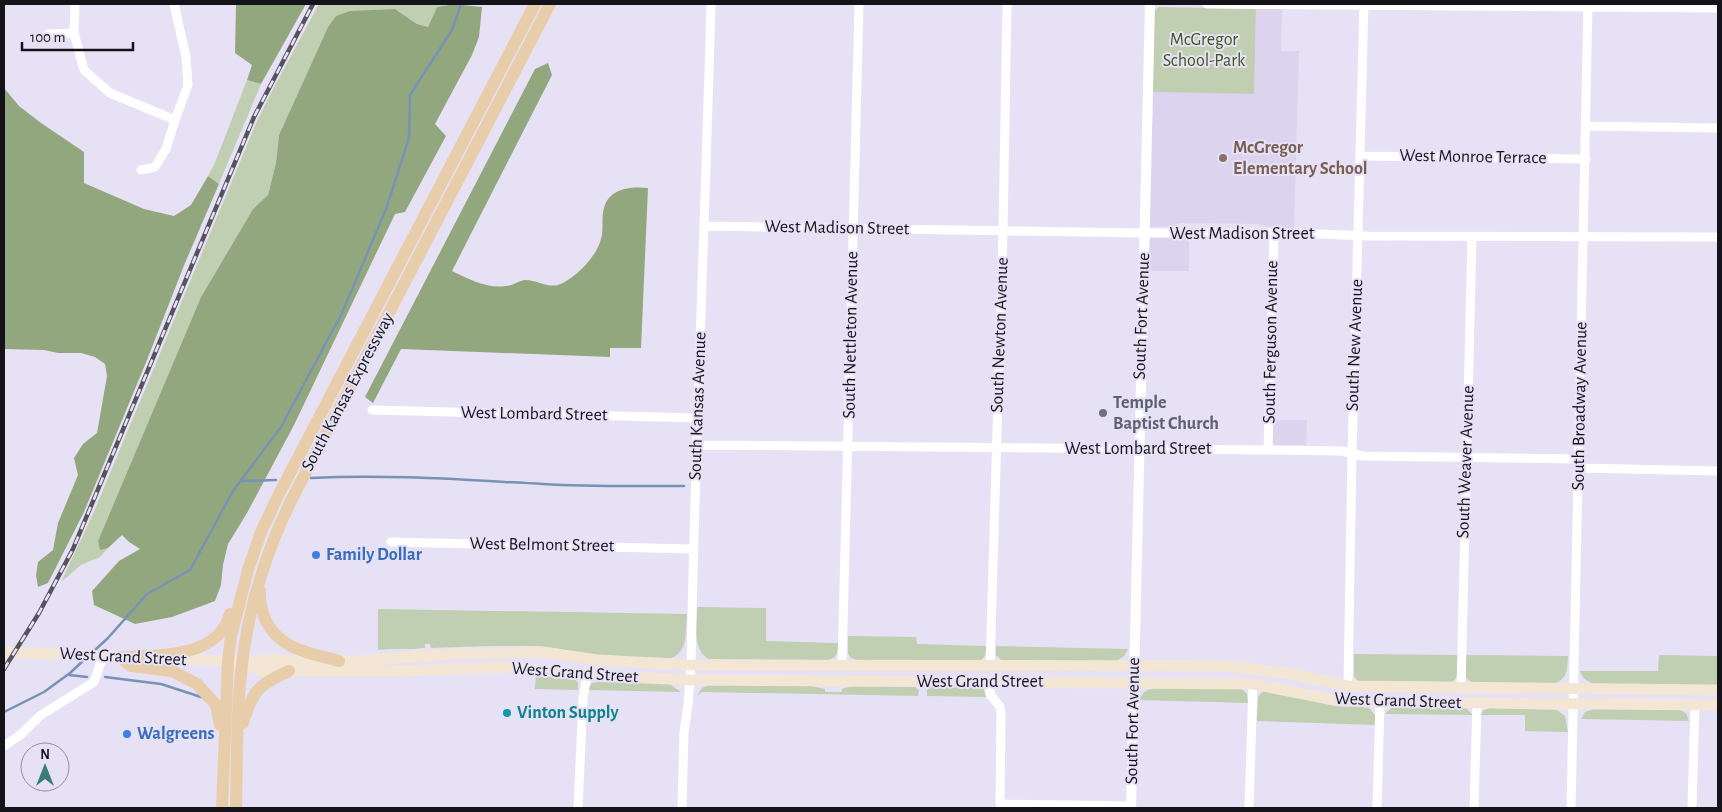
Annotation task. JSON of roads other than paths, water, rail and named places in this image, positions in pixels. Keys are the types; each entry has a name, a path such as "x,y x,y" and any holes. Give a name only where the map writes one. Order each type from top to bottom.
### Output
{"main road":[{"name":"South Kansas Expressway","path":"222,808 228,661 237,609 261,532 282,487 535,4"},
{"name":"South Kansas Expressway","path":"236,808 242,662 249,618 264,566 289,504 550,4"},
{"path":"264,566 260,603 264,616 274,633 282,641 295,649 339,661"},
{"path":"120,656 156,655 197,649 205,645 219,635 227,624 236,589 248,570"},
{"name":"West Grand Street","path":"4,652 242,662 270,660 360,661 449,654 542,652 597,660 691,664 1225,666 1286,672 1348,686 1718,690"},
{"path":"120,656 131,666 172,671 197,684 216,705 224,747"},
{"name":"West Grand Street","path":"242,662 262,671 511,667 587,676 690,680 1253,684 1340,701 1718,705"},
{"path":"238,742 250,701 255,692 272,679 290,670"}],"street":[{"path":"75,4 74,33 84,70 110,93 175,120"},
{"path":"141,170 155,167 166,149 188,85 186,57 174,4"},
{"name":"South Kansas Avenue","path":"682,808 684,732 691,664 711,4"},
{"name":"South Nettleton Avenue","path":"842,665 859,4"},
{"name":"South Newton Avenue","path":"990,666 1003,231 1007,4"},
{"name":"South Fort Avenue","path":"1131,807 1150,4"},
{"path":"1207,4 1588,5 1718,8"},
{"name":"South New Avenue","path":"1348,686 1364,5"},
{"name":"South Broadway Avenue","path":"1571,808 1588,5"},
{"path":"48,34 74,33"},
{"path":"1586,126 1718,128"},
{"name":"West Monroe Terrace","path":"1361,156 1586,159"},
{"name":"West Madison Street","path":"705,226 1472,237 1718,237"},
{"name":"South Ferguson Avenue","path":"1268,450 1274,234"},
{"name":"South Weaver Avenue","path":"1461,688 1472,237"},
{"name":"West Lombard Street","path":"372,410 697,418"},
{"name":"West Lombard Street","path":"697,445 1342,451 1363,456 1466,457 1718,471"},
{"name":"West Belmont Street","path":"391,542 693,549"},
{"path":"4,746 20,735 41,715 94,682 101,656"},
{"path":"578,808 583,699 587,676"},
{"path":"990,682 990,694 1000,707 1002,715 1000,804 1131,807"},
{"path":"1248,808 1253,684"},
{"path":"1377,808 1380,702"},
{"path":"1474,808 1477,703"},
{"path":"1692,808 1695,705"}],"waterway":[{"path":"94,651 147,594 190,570 233,491 281,427 342,313 386,209 409,138 410,95 452,30 461,4"},
{"path":"311,478 398,477 578,486 684,486"},
{"path":"241,481 276,480"},
{"path":"4,712 44,692 70,673 85,659"},
{"path":"69,675 87,677"},
{"path":"105,677 161,684 201,697"}],"railway":[{"path":"4,669 39,613 73,549 254,117 313,4"}],"place":[{"name":"McGregor Elementary School","path":"1223,158"},
{"name":"Temple Baptist Church","path":"1103,413"},
{"name":"Family Dollar","path":"316,555"},
{"name":"Vinton Supply","path":"507,713"},
{"name":"Walgreens","path":"127,734"}],"park label":[{"name":"McGregor School-Park","path":"1204,50"}]}
